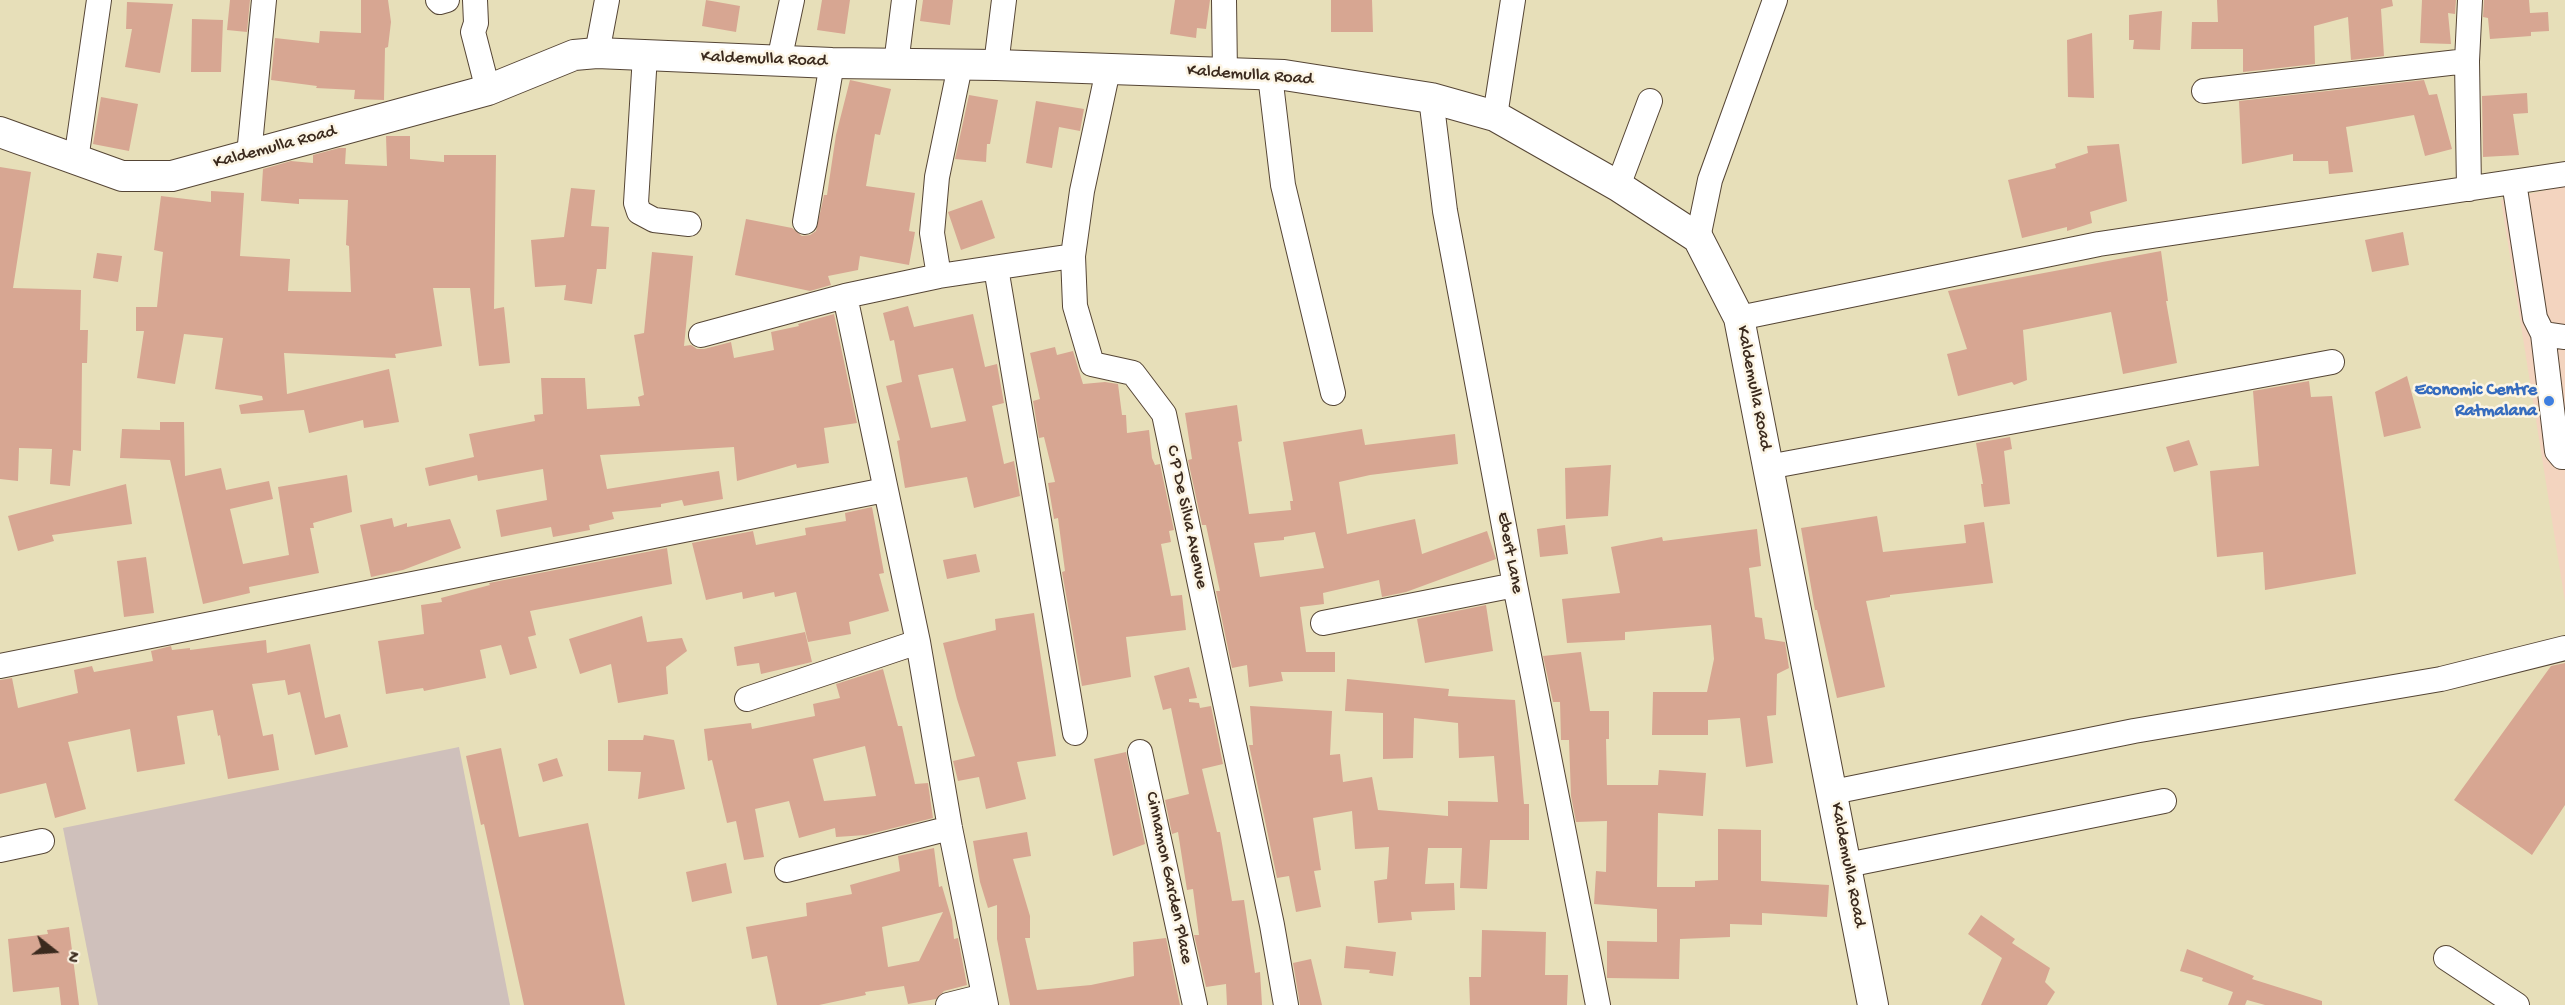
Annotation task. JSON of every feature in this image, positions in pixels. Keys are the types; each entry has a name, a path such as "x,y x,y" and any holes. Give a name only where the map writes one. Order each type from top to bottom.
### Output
{"main road":[{"name":"Kaldemulla Road","path":"0,132 122,176 172,176 488,90 574,55 597,53 832,63 996,65 1270,75 1431,98 1495,116 1618,186 1698,238 1739,318 1873,1005"}],"street":[{"path":"76,160 99,0"},
{"path":"249,154 264,0"},
{"path":"438,0 440,2 447,0"},
{"path":"475,0 476,23 473,32 488,90"},
{"path":"597,53 607,0"},
{"path":"779,61 792,0"},
{"path":"896,64 904,0"},
{"path":"996,65 1004,0"},
{"path":"1224,0 1225,73"},
{"path":"1495,116 1514,0"},
{"path":"1698,238 1710,180 1775,0"},
{"path":"2469,189 2467,61 2470,0"},
{"path":"645,55 636,203 639,212 654,220 689,224"},
{"path":"2204,91 2467,61"},
{"path":"805,222 832,63"},
{"path":"939,276 932,233 937,177 960,66"},
{"name":"C P De Silva Avenue","path":"1108,70 1082,190 1073,256 1075,306 1092,364 1133,373 1164,414 1272,925 1286,1005"},
{"path":"1270,75 1283,185 1333,393"},
{"name":"Ebert Lane","path":"1431,98 1445,211 1515,585 1598,1005"},
{"path":"1618,186 1650,101"},
{"path":"1739,318 2099,244 2565,174"},
{"path":"2514,182 2535,318 2554,336 2558,451 2562,457 2565,457"},
{"path":"701,335 845,296 939,276 1073,256"},
{"path":"996,268 1075,733"},
{"path":"845,296 918,642 950,828 985,1000 948,1005"},
{"path":"1768,467 2332,362"},
{"path":"0,666 885,490"},
{"path":"1323,623 1515,585"},
{"path":"747,699 918,642"},
{"path":"1833,792 2134,731 2441,679 2565,648"},
{"name":"Cinnamon Garden Place","path":"1140,752 1195,1005"},
{"path":"1847,866 2164,801"},
{"path":"787,870 950,828"},
{"path":"0,850 42,841"},
{"path":"2446,958 2517,1005"}],"shaded area":[{"name":"Economic Centre Ratmalana","path":"2565,186 2565,602 2501,200"},
{"path":"459,747 510,1005 98,1005 63,828"}],"building":[{"path":"230,0 250,0 247,32 227,30"},
{"path":"361,0 388,0 391,22 388,47 385,48 384,100 354,99 355,90 316,88 317,86 271,80 275,38 319,43 320,31 361,33"},
{"path":"706,0 740,6 736,32 702,26"},
{"path":"822,0 850,0 845,34 817,30"},
{"path":"923,0 953,0 950,25 920,21"},
{"path":"1175,0 1210,0 1206,29 1197,28 1196,38 1170,34"},
{"path":"1331,0 1372,0 1373,32 1331,32"},
{"path":"2217,0 2392,0 2393,6 2381,9 2384,56 2351,60 2348,17 2314,26 2315,64 2243,72 2243,49 2191,49 2192,22 2218,22"},
{"path":"2422,0 2456,0 2455,14 2448,13 2451,44 2420,43"},
{"path":"2484,0 2529,0 2530,13 2548,12 2549,31 2531,32 2531,36 2490,39 2488,18 2483,17"},
{"path":"127,2 173,4 160,73 125,67 132,29 126,29"},
{"path":"2162,11 2160,50 2133,49 2134,40 2129,40 2129,15"},
{"path":"192,19 223,20 221,72 191,72"},
{"path":"2092,33 2094,98 2068,97 2067,40"},
{"path":"850,80 891,89 880,135 875,134 866,186 915,193 909,231 915,232 909,265 860,256 858,270 828,276 831,285 810,291 735,275 746,219 792,228 802,236 816,231 824,195 827,195 836,135"},
{"path":"2424,80 2429,95 2437,94 2452,149 2425,156 2414,115 2346,127 2353,172 2329,174 2328,161 2293,161 2293,154 2242,164 2239,101"},
{"path":"2527,93 2528,113 2513,114 2519,155 2483,157 2482,96"},
{"path":"969,95 998,100 990,144 987,144 986,162 955,159"},
{"path":"101,97 138,104 129,151 93,144"},
{"path":"1036,101 1084,109 1080,131 1059,127 1052,168 1026,163"},
{"path":"386,136 410,136 410,159 444,162 444,155 496,155 494,309 504,307 510,363 479,366 470,288 433,288 442,346 395,354 396,358 284,353 287,394 389,369 399,422 364,428 363,420 309,433 304,410 241,414 239,405 263,400 262,396 215,389 223,338 184,334 175,384 137,378 144,331 136,331 136,307 157,307 163,252 154,250 161,196 211,202 211,191 244,193 240,256 290,259 288,291 351,292 349,246 346,245 348,200 299,199 299,204 261,201 263,169 291,161 313,163 313,155 339,148 346,148 345,164 387,166"},
{"path":"2119,144 2127,201 2090,212 2092,223 2067,231 2067,227 2022,238 2008,180 2056,168 2055,164 2088,153 2087,146"},
{"path":"0,167 31,172 13,288 81,290 80,330 88,330 87,363 82,363 81,451 73,450 70,486 50,484 52,449 19,448 18,481 0,479"},
{"path":"571,188 595,190 591,226 609,227 606,269 597,269 592,304 564,300 566,285 535,287 531,240 564,237"},
{"path":"982,200 995,238 961,250 948,212"},
{"path":"2403,232 2409,265 2372,272 2365,240"},
{"path":"2161,251 2168,301 2166,301 2177,363 2123,374 2111,312 2023,330 2027,380 2014,385 2012,382 1958,396 1947,354 1967,349 1948,291"},
{"path":"652,252 693,256 684,346 691,345 697,349 704,349 731,342 734,358 774,350 771,332 799,326 798,324 834,314 857,423 824,428 829,463 797,468 796,464 737,481 734,447 600,455 607,489 719,471 723,499 684,506 682,500 661,504 661,507 612,512 614,519 589,525 590,530 553,537 551,527 501,537 496,510 547,500 543,469 478,481 477,475 429,486 425,468 474,457 469,434 535,421 534,415 543,414 541,378 585,378 587,409 640,406 638,397 644,395 634,335 644,333"},
{"path":"97,253 122,256 118,282 93,278"},
{"path":"908,306 914,327 973,314 985,367 997,364 1004,403 992,406 1004,464 1014,461 1020,496 974,508 967,477 905,488 897,441 900,440 886,386 902,382 894,340 890,341 883,313","holes":["953,368 966,421 931,428 918,375"]},
{"path":"1055,347 1057,355 1073,351 1083,384 1105,382 1118,384 1122,415 1126,415 1127,433 1149,430 1152,458 1155,465 1160,464 1174,530 1169,531 1171,542 1161,544 1171,596 1182,595 1186,630 1126,637 1131,677 1082,686 1062,572 1065,571 1058,518 1054,519 1048,483 1055,482 1044,437 1039,438 1033,401 1040,399 1030,353"},
{"path":"2407,376 2421,428 2384,437 2375,392"},
{"path":"2309,381 2311,397 2332,396 2356,574 2265,590 2263,552 2217,557 2210,471 2259,466 2253,391"},
{"path":"1237,405 1242,441 1238,442 1249,514 1291,510 1290,501 1293,501 1283,442 1362,429 1365,445 1455,434 1458,464 1370,475 1339,482 1347,534 1415,519 1422,554 1487,531 1496,559 1406,592 1382,597 1379,580 1323,593 1324,604 1300,607 1306,652 1335,652 1335,672 1281,672 1283,681 1249,687 1247,665 1232,668 1216,591 1220,591 1206,525 1202,525 1188,460 1192,459 1185,413","holes":["1315,532 1324,568 1260,577 1254,543 1284,540 1284,537"]},
{"path":"160,422 184,422 185,476 221,468 226,490 269,481 273,499 230,509 243,564 289,555 278,487 347,475 352,512 313,523 314,528 310,528 319,573 249,587 250,593 203,604 170,460 120,458 122,429 160,430"},
{"path":"2010,437 2012,449 2004,451 2010,504 1984,507 1981,484 1983,484 1976,443"},
{"path":"2189,440 2198,465 2174,472 2166,447"},
{"path":"1611,465 1608,516 1566,519 1565,468"},
{"path":"126,484 132,524 52,535 54,541 18,551 8,516"},
{"path":"872,507 884,573 879,574 889,611 849,622 851,634 808,642 796,592 775,597 774,592 743,599 742,592 706,600 692,543 753,531 756,545 806,535 805,528 846,521 845,513"},
{"path":"1877,516 1883,552 1966,543 1964,525 1984,522 1993,583 1890,595 1890,597 1866,601 1885,687 1837,698 1817,610 1815,610 1801,528"},
{"path":"392,518 394,527 407,523 407,527 450,519 461,548 403,570 371,577 360,525"},
{"path":"1565,525 1568,554 1540,557 1537,529"},
{"path":"1757,529 1761,566 1749,568 1755,617 1762,618 1765,639 1785,642 1789,668 1777,674 1776,715 1767,716 1773,763 1746,767 1740,718 1708,720 1708,735 1652,735 1653,692 1707,692 1714,659 1711,625 1625,632 1625,640 1567,643 1562,599 1620,593 1611,547 1662,537 1663,541"},
{"path":"667,548 672,584 530,611 536,635 528,637 537,668 510,675 501,645 480,650 486,678 424,691 423,688 386,694 378,641 424,634 421,605 442,602 441,598 490,585 489,583"},
{"path":"976,554 980,572 947,579 943,560"},
{"path":"146,557 154,613 124,617 117,561"},
{"path":"1486,605 1493,651 1425,663 1417,619"},
{"path":"1034,613 1056,756 1017,762 1026,799 986,809 979,777 958,781 953,761 975,756 943,643 996,630 995,619"},
{"path":"642,616 647,642 682,638 687,651 666,667 668,694 618,703 611,664 580,674 569,639"},
{"path":"805,632 812,662 761,674 759,663 737,666 734,647"},
{"path":"266,640 267,653 310,644 325,718 340,714 348,747 315,755 300,692 288,695 285,680 252,684 263,736 273,734 279,770 228,779 213,710 177,716 185,764 137,772 130,729 68,742 86,809 55,818 46,783 0,794 0,680 12,678 18,708 78,693 74,670 92,666 94,672 153,661 151,651 171,646 172,650 190,648 190,650"},
{"path":"1581,652 1590,711 1609,711 1609,739 1606,739 1607,785 1658,785 1659,770 1706,773 1703,816 1658,813 1657,887 1695,887 1695,881 1718,880 1718,829 1761,830 1761,881 1829,885 1827,917 1762,913 1762,925 1730,924 1730,937 1680,939 1679,979 1607,978 1607,941 1657,942 1657,909 1594,904 1596,871 1606,872 1607,821 1576,822 1571,796 1569,740 1561,740 1560,702 1553,702 1543,656"},
{"path":"2565,663 2565,805 2532,855 2454,800 2551,666"},
{"path":"1189,667 1197,698 1189,699 1189,702 1199,703 1200,708 1211,706 1223,764 1202,769 1217,832 1220,832 1232,901 1244,900 1255,973 1260,972 1262,1005 1227,1005 1226,984 1206,987 1194,935 1199,935 1193,889 1187,890 1178,832 1172,834 1165,800 1189,794 1171,708 1163,710 1154,676"},
{"path":"883,669 898,726 902,726 915,784 928,783 933,818 866,835 836,837 835,828 799,838 789,801 755,809 764,857 744,860 736,821 727,823 712,760 708,761 704,729 751,723 752,729 815,716 813,704 840,698 836,684","holes":["865,746 876,796 824,801 813,759"]},
{"path":"1347,679 1449,689 1448,696 1515,700 1524,804 1529,804 1529,840 1490,840 1487,889 1460,888 1462,848 1428,848 1425,884 1454,883 1455,910 1411,912 1412,920 1378,923 1374,881 1387,879 1389,847 1355,849 1352,811 1313,818 1321,870 1314,871 1321,907 1296,912 1289,876 1277,878 1249,745 1253,745 1250,706 1332,711 1330,755 1340,754 1343,782 1372,777 1378,810 1448,816 1448,801 1498,802 1494,756 1459,758 1458,723 1414,718 1413,758 1383,759 1383,713 1345,711"},
{"path":"644,735 674,740 685,789 638,799 641,772 608,771 608,740 643,740"},
{"path":"501,748 519,837 588,823 625,1005 524,1005 484,824 481,825 466,756"},
{"path":"1126,752 1145,844 1113,856 1094,759"},
{"path":"557,758 563,776 543,782 538,764"},
{"path":"1027,832 1031,856 1013,859 1030,916 1030,938 1025,938 1037,990 1091,985 1134,976 1133,942 1166,938 1180,1005 1010,1005 997,939 997,905 988,908 980,882 973,841"},
{"path":"934,848 939,887 942,886 952,920 954,939 958,938 967,985 944,991 936,999 908,1004 904,986 865,992 866,995 819,1005 777,1005 767,956 752,959 746,927 807,916 806,903 852,894 850,885 900,871 898,856","holes":["943,912 919,961 888,967 882,927"]},
{"path":"726,863 732,893 692,902 686,872"},
{"path":"1981,915 2015,939 2012,943 2050,968 2045,982 2055,992 2047,1005 1981,1005 2002,958 1968,934"},
{"path":"69,927 79,1005 61,1005 59,987 13,992 8,939 48,934 47,930"},
{"path":"1482,930 1546,932 1545,975 1568,975 1567,1005 1470,1005 1469,977 1481,977"},
{"path":"1346,946 1396,952 1393,976 1369,973 1370,970 1344,968"},
{"path":"2187,949 2254,976 2252,979 2322,1001 2322,1005 2265,1005 2247,1000 2245,1005 2228,1005 2233,992 2202,981 2203,978 2180,971"},
{"path":"1311,959 1322,1005 1300,1005 1293,963"}],"place":[{"name":"Economic Centre Ratmalana","path":"2549,401"}]}
